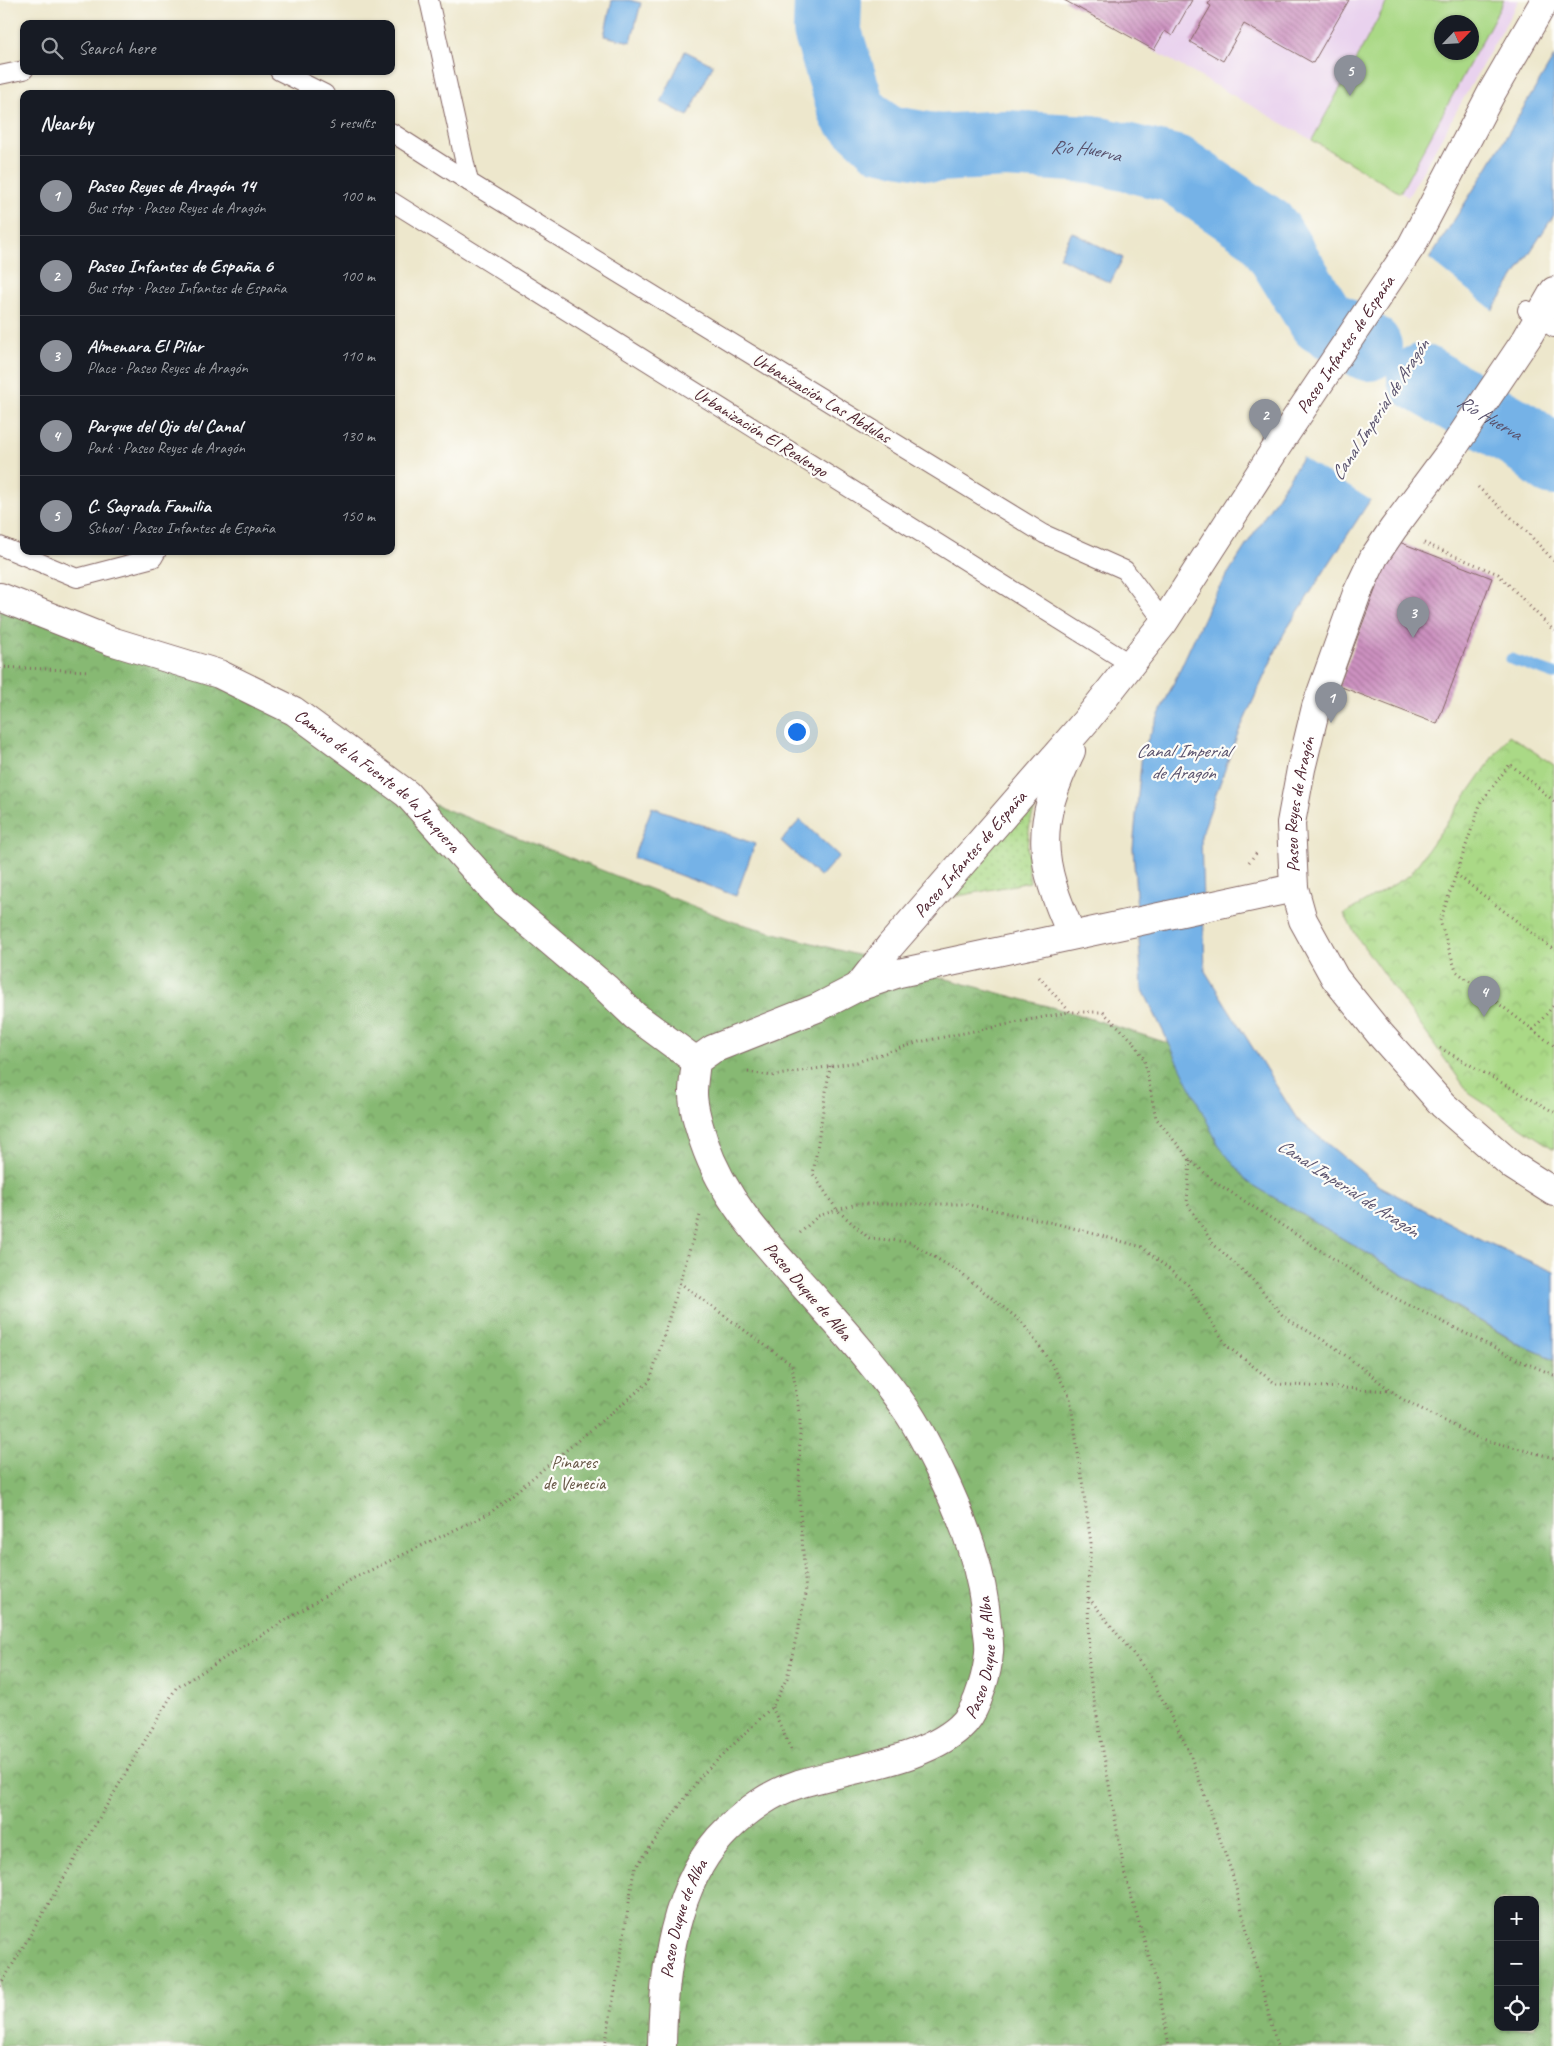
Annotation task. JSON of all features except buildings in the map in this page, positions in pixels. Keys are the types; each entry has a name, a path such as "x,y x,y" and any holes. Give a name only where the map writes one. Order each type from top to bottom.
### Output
{"street":[{"name":"Paseo Infantes de España","path":"858,987 890,946 1085,722 1132,665 1164,622 1278,445 1412,245 1492,92 1545,0"},
{"name":"Paseo Reyes de Aragón","path":"1554,291 1537,323 1451,451 1374,557 1357,593 1331,662 1311,726 1291,823 1294,888 1303,920 1335,978 1380,1034 1443,1105 1513,1166 1554,1192"},
{"name":"Camino de la Fuente de la Junquera","path":"0,597 111,641 219,674 294,711 407,794 504,902 607,989 635,1016 696,1062"},
{"name":"Paseo Infantes de España","path":"1072,935 1048,872 1044,839 1049,808 1058,779 1085,722"},
{"name":"Paseo Infantes de España","path":"696,1062 713,1049 817,1008 858,987 899,973 1294,888"},
{"name":"Paseo Duque de Alba","path":"662,2046 663,1999 670,1952 682,1905 703,1859 726,1830 755,1806 793,1786 907,1755 940,1742 965,1722 981,1691 989,1652 986,1604 974,1551 953,1499 929,1448 908,1412 875,1369 817,1301 791,1274 728,1194 710,1158 699,1126 693,1095 696,1062"}],"lane":[{"path":"429,0 469,182"},
{"path":"0,75 20,71"},
{"path":"287,75 317,90"},
{"name":"Urbanización Las Abdulas","path":"395,135 469,182 1044,534 1125,570 1164,622"},
{"name":"Urbanización El Realengo","path":"395,204 1132,665"},
{"path":"0,546 20,554"},
{"path":"21,555 76,578 153,558 155,555"}],"path":[{"path":"1478,487 1526,531 1554,561"},
{"path":"1420,540 1498,574 1554,631"},
{"path":"1554,801 1510,764 1481,802 1440,921 1456,971 1554,1046"},
{"path":"1456,874 1554,950"},
{"path":"1026,945 1033,970 1070,1012"},
{"path":"1533,1030 1554,1005"},
{"path":"696,1062 772,1076 857,1062 919,1042 1070,1012 1103,1012 1133,1041 1144,1059 1156,1118 1190,1160 1215,1182 1391,1296 1521,1362 1554,1375"},
{"path":"1435,1045 1554,1112"},
{"path":"830,1066 813,1174 837,1210 869,1238 910,1242 959,1272 1022,1322 1053,1366 1070,1397 1091,1544 1088,1597 1089,1672 1124,1866 1159,1990 1169,2046"},
{"path":"1190,1160 1187,1204 1213,1244 1251,1278 1284,1316 1333,1346 1402,1399 1478,1438 1554,1458"},
{"path":"0,1986 176,1688 354,1578 490,1513 650,1381 701,1210 728,1194"},
{"path":"791,1274 796,1235 818,1216 856,1204 966,1204 1058,1224 1142,1248 1188,1285 1227,1346 1276,1384 1391,1391"},
{"path":"605,2046 634,1870 700,1777 772,1707 788,1678 806,1594 798,1495 800,1419 792,1365 680,1283"},
{"path":"1088,1597 1149,1674 1189,1751 1232,1873 1277,2046"},
{"path":"772,1707 806,1782"}],"shaded area":[{"path":"1064,0 1519,0 1408,197 1312,140"}],"green space":[{"path":"1388,0 1504,0 1479,46 1479,15 1434,15 1434,60 1472,60 1400,193 1312,140"},
{"name":"Pinares de Venecia","path":"0,597 219,674 407,794 734,922 1070,1012 1171,1044 1248,1182 1518,1344 1554,1359 1554,2046 0,2046"},
{"path":"1509,735 1554,765 1554,1149 1470,1094 1359,940 1344,914 1410,875"},
{"path":"1032,804 1035,808 1028,844 1030,882 943,899"}],"water":[{"path":"612,0 629,0 641,3 631,42 604,36"},
{"path":"685,51 713,65 688,116 661,102"},
{"name":"Canal Imperial de Aragón","path":"1554,57 1554,215 1283,635 1237,736 1201,836 1205,971 1297,1119 1379,1186 1482,1240 1554,1272 1554,1359 1519,1344 1248,1182 1219,1146 1142,988 1133,848 1142,752 1213,597 1488,167"},
{"path":"1072,232 1123,258 1110,283 1059,257"},
{"path":"652,807 755,844 736,896 633,858"},
{"path":"800,820 839,856 820,877 781,841"}],"pier":[{"path":"1427,257 1495,312 1372,501 1300,456"}],"waterway":[{"name":"Río Huerva","path":"828,0 827,30 852,110 882,138 938,148 1005,144 1091,149 1175,169 1267,231 1322,320 1368,347"},
{"name":"Río Huerva","path":"1421,378 1523,437 1554,462"},
{"path":"1511,659 1554,674"}],"place":[{"name":"C. Sagrada Familia","path":"1350,96"},
{"name":"Paseo Infantes de España 6","path":"1265,440"},
{"name":"Almenara El Pilar","path":"1413,638"},
{"name":"Paseo Reyes de Aragón 14","path":"1331,723"},
{"name":"Parque del Ojo del Canal","path":"1484,1017"}]}
